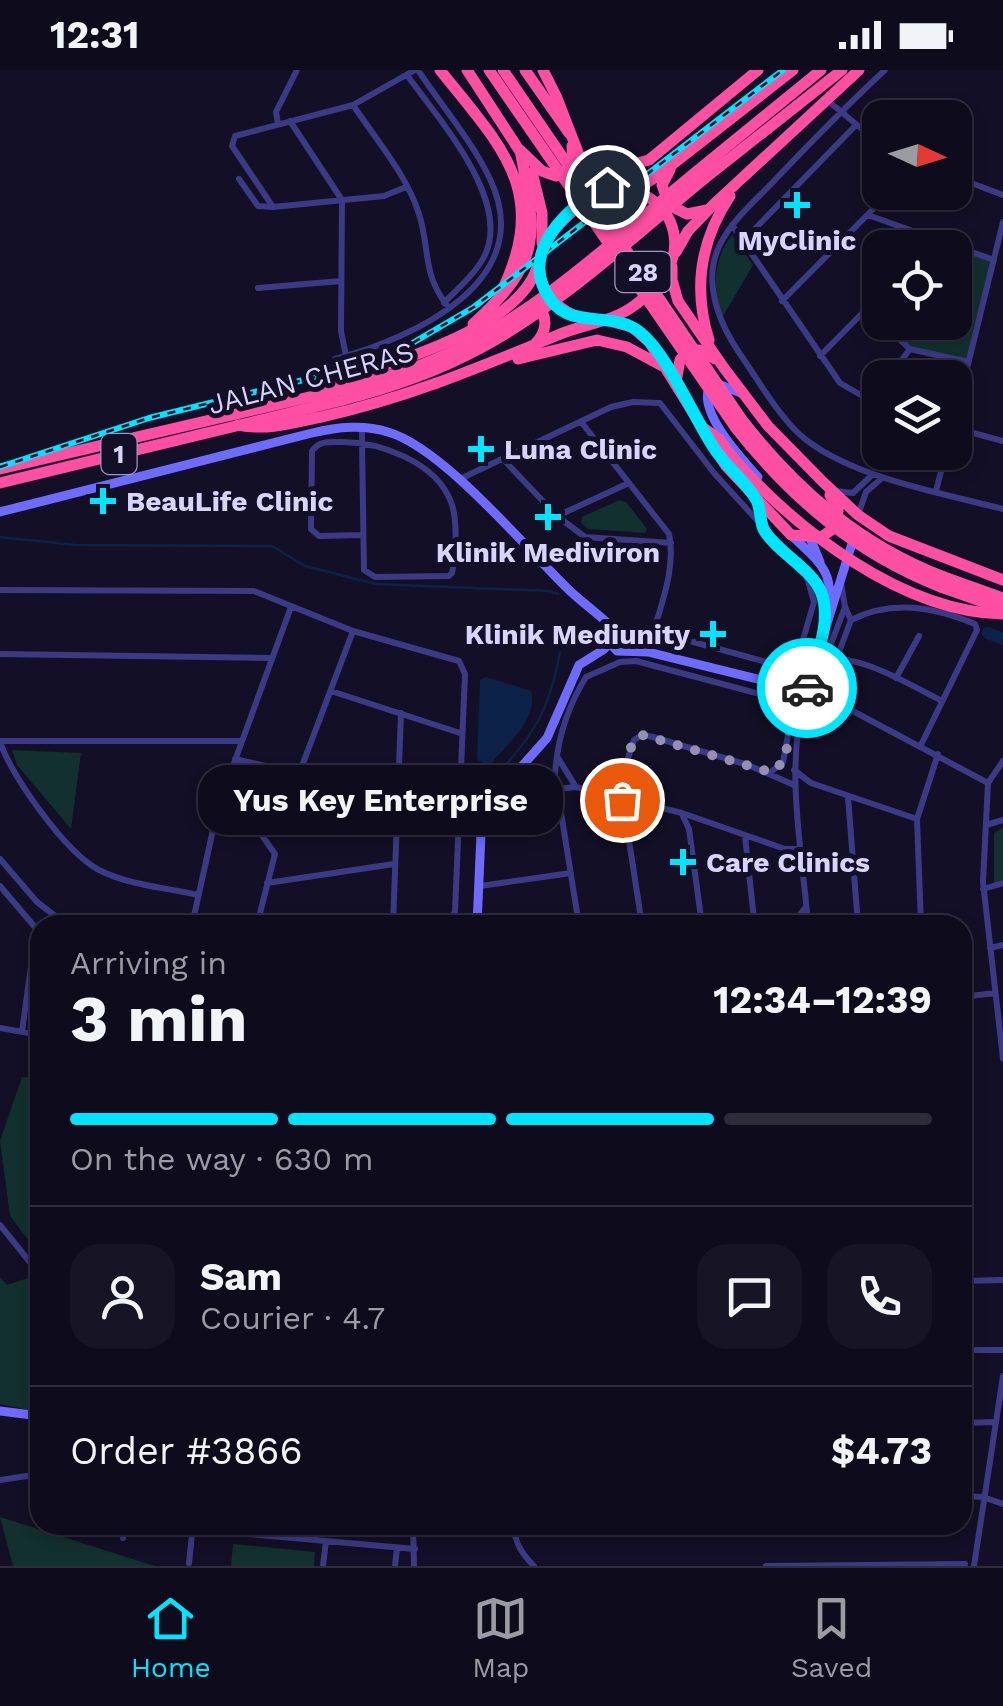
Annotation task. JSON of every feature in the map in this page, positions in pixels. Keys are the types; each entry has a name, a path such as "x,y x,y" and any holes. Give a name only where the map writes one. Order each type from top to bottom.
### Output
{"highway":[{"path":"440,70 502,149 514,172 522,214 504,303"},
{"path":"464,70 532,172 540,199 542,285 557,306 576,318 601,320 638,331 676,382 726,466 790,535 830,534 838,520 826,485"},
{"name":"28","path":"489,70 735,428 783,484 826,523 885,562 1003,612"},
{"name":"28","path":"502,70 771,456 810,496 890,553 1003,598"},
{"path":"525,70 603,176 652,199 666,213 673,232 674,292 724,368 785,445 858,515 889,536 1003,580"},
{"path":"542,70 558,98 579,155 632,244 648,280"},
{"path":"588,157 600,166 614,169 649,160 758,70"},
{"path":"313,397 322,387 415,356 464,332 531,282 557,226 586,199 607,187 647,183 793,70"},
{"name":"JALAN CHERAS","path":"701,175 820,70"},
{"name":"JALAN CHERAS","path":"0,483 339,396 451,353 544,296 842,70"},
{"path":"470,372 628,310 649,294 660,284 688,231 858,70"},
{"path":"520,150 542,171 556,176 567,172 573,166 574,152 556,117"},
{"path":"504,303 530,245 531,200 520,150"},
{"path":"687,152 664,179 664,199 676,211 687,214 700,213 714,204"},
{"path":"712,350 702,310 700,269 715,222 743,176"},
{"path":"504,303 533,302 542,310 544,331 534,345"},
{"path":"238,425 265,428 372,405 470,372 597,340 628,346 666,368"},
{"path":"676,382 680,360 692,350 705,352 724,368"},
{"name":"JALAN CHERAS","path":"0,469 313,397 339,396"},
{"path":"702,426 719,439 732,458 790,516 883,579 979,614 1003,612"}],"street":[{"path":"278,124 276,112 297,70"},
{"path":"272,207 231,140 235,136 352,105 416,70 489,177 499,214 500,240 491,266 478,283 383,345 335,359"},
{"path":"885,70 840,111 732,225 715,256 712,284 728,336 789,423 809,441 873,474 1003,509"},
{"path":"407,75 461,151 482,187 488,209 490,232 481,262 447,305"},
{"path":"825,98 862,130"},
{"path":"352,105 406,187 419,214 432,285 447,305"},
{"path":"290,122 342,200 341,332 346,356"},
{"path":"743,241 856,125"},
{"path":"238,179 258,206 272,207 384,196 406,187"},
{"path":"972,183 1003,195"},
{"path":"782,301 873,210"},
{"path":"868,215 910,230"},
{"path":"969,360 1003,222"},
{"path":"732,225 840,383 862,396"},
{"path":"972,252 994,260"},
{"path":"258,288 342,282"},
{"path":"820,356 862,315"},
{"path":"900,340 910,349 959,360"},
{"path":"902,360 910,349"},
{"path":"744,394 724,384 713,386 706,399 739,456 812,537 816,558 830,587 821,658"},
{"path":"459,479 611,408 633,402 660,404 762,528 821,592 825,624"},
{"path":"582,422 669,534 673,552 668,582 648,652"},
{"path":"361,535 319,536 311,529 312,452 323,442 362,442 407,457 445,492 453,506 452,573 412,576 368,574 364,570 361,535 362,442 362,426"},
{"path":"0,512 329,429 362,426 391,432 411,442 459,479 568,589 622,637 648,652"},
{"path":"972,433 1003,441"},
{"path":"503,459 558,516 585,536 670,543"},
{"path":"858,468 858,490"},
{"path":"936,491 941,470"},
{"path":"826,485 848,493 858,490 873,474"},
{"path":"820,645 866,492 883,477"},
{"path":"558,516 628,483"},
{"path":"756,498 762,528"},
{"path":"790,535 816,558 832,557 852,548"},
{"path":"653,631 788,668 797,660 814,602 806,574"},
{"path":"841,583 844,606 851,620"},
{"path":"0,590 254,591 354,631 459,661 465,674 452,915"},
{"path":"807,915 794,785 795,741 806,691 844,606"},
{"path":"836,660 851,620 881,607 897,606 970,622 978,630 921,745"},
{"path":"194,915 218,807 291,607"},
{"path":"235,759 298,770 354,631"},
{"path":"896,678 919,636"},
{"path":"616,649 622,637"},
{"path":"478,915 482,811 547,738 576,670 584,662 616,649 648,652 820,694 988,783"},
{"path":"0,654 272,658"},
{"path":"821,658 896,678 942,701"},
{"path":"577,915 557,790 556,753 586,677 620,662 636,661 794,704"},
{"path":"331,691 460,733"},
{"path":"770,772 780,767 785,757 794,704 806,691"},
{"path":"394,915 401,713"},
{"path":"640,915 620,782 634,740 642,735 770,772 794,785 810,783"},
{"path":"198,895 100,870 84,858 10,768 0,741 242,741"},
{"path":"556,753 576,787"},
{"path":"921,915 917,819 938,754"},
{"path":"1003,761 988,783 983,889 1003,1059"},
{"path":"793,770 810,783 917,819"},
{"path":"602,794 620,782"},
{"path":"557,790 576,787 682,813 785,849 800,849"},
{"path":"848,796 857,915"},
{"path":"259,915 275,854 262,834 266,802"},
{"path":"682,813 689,829 701,915"},
{"path":"986,825 1003,820"},
{"path":"745,836 754,915"},
{"path":"0,859 54,915"},
{"path":"267,883 394,864"},
{"path":"480,886 571,873"},
{"path":"983,889 1003,884"},
{"path":"0,886 30,922"},
{"path":"799,915 806,906"},
{"path":"990,948 1003,944"},
{"path":"22,1032 30,974"},
{"path":"972,996 995,993"},
{"path":"0,1028 30,1033"},
{"path":"0,1224 30,1259"},
{"path":"972,1281 1003,1280"},
{"path":"972,1350 1003,1350"},
{"path":"766,1566 969,1565 1003,1376"},
{"path":"0,1411 30,1415"},
{"path":"972,1422 995,1422"},
{"path":"0,1480 30,1476"},
{"path":"972,1496 1003,1504"},
{"path":"189,1564 191,1535"},
{"path":"258,1535 415,1549"},
{"path":"414,1535 414,1566"},
{"path":"514,1535 522,1554 534,1566"},
{"path":"323,1566 326,1542"},
{"path":"395,1566 397,1548"}],"green space":[{"path":"732,235 753,265 723,316 716,274 721,253"},
{"path":"972,252 994,260 969,360 910,349 900,340 972,340"},
{"path":"619,500 626,502 647,529 645,533 588,529 581,522 582,517"},
{"path":"12,750 81,753 71,829 17,765"},
{"path":"1003,827 1003,880 994,883 994,833"},
{"path":"22,1077 30,1078 30,1242 10,1216 0,1141"},
{"path":"0,1277 7,1285 30,1277 30,1410 0,1404"},
{"path":"0,1517 30,1526 30,1535 57,1535 155,1566 13,1566"},
{"path":"233,1544 315,1552 314,1566 231,1566"}],"water":[{"path":"486,677 531,691 532,701 526,721 489,766 477,760 480,680"}],"waterway":[{"path":"0,537 75,545 272,546 305,566 376,584 558,594"},
{"path":"988,633 1003,639"},
{"path":"494,778 538,721 551,691 560,652"}],"railway":[{"path":"0,467 149,418 336,372 404,348 474,307 783,70"}],"way so far":[{"path":"622,800 620,782 634,740 642,735 770,772 776,770 785,757 794,704 807,688"}],"place":[{"name":"MyClinic","path":"797,205"},
{"name":"Luna Clinic","path":"481,449"},
{"name":"BeauLife Clinic","path":"103,501"},
{"name":"Klinik Mediviron","path":"548,517"},
{"name":"Klinik Mediunity","path":"713,634"},
{"name":"Yus Key Enterprise","path":"622,800"},
{"name":"Care Clinics","path":"683,862"}],"route":[{"path":"607,187 586,199 548,237 540,260 542,285 557,306 576,318 618,322 644,335 712,446 756,498 762,528 821,592 825,624 807,688"}]}
